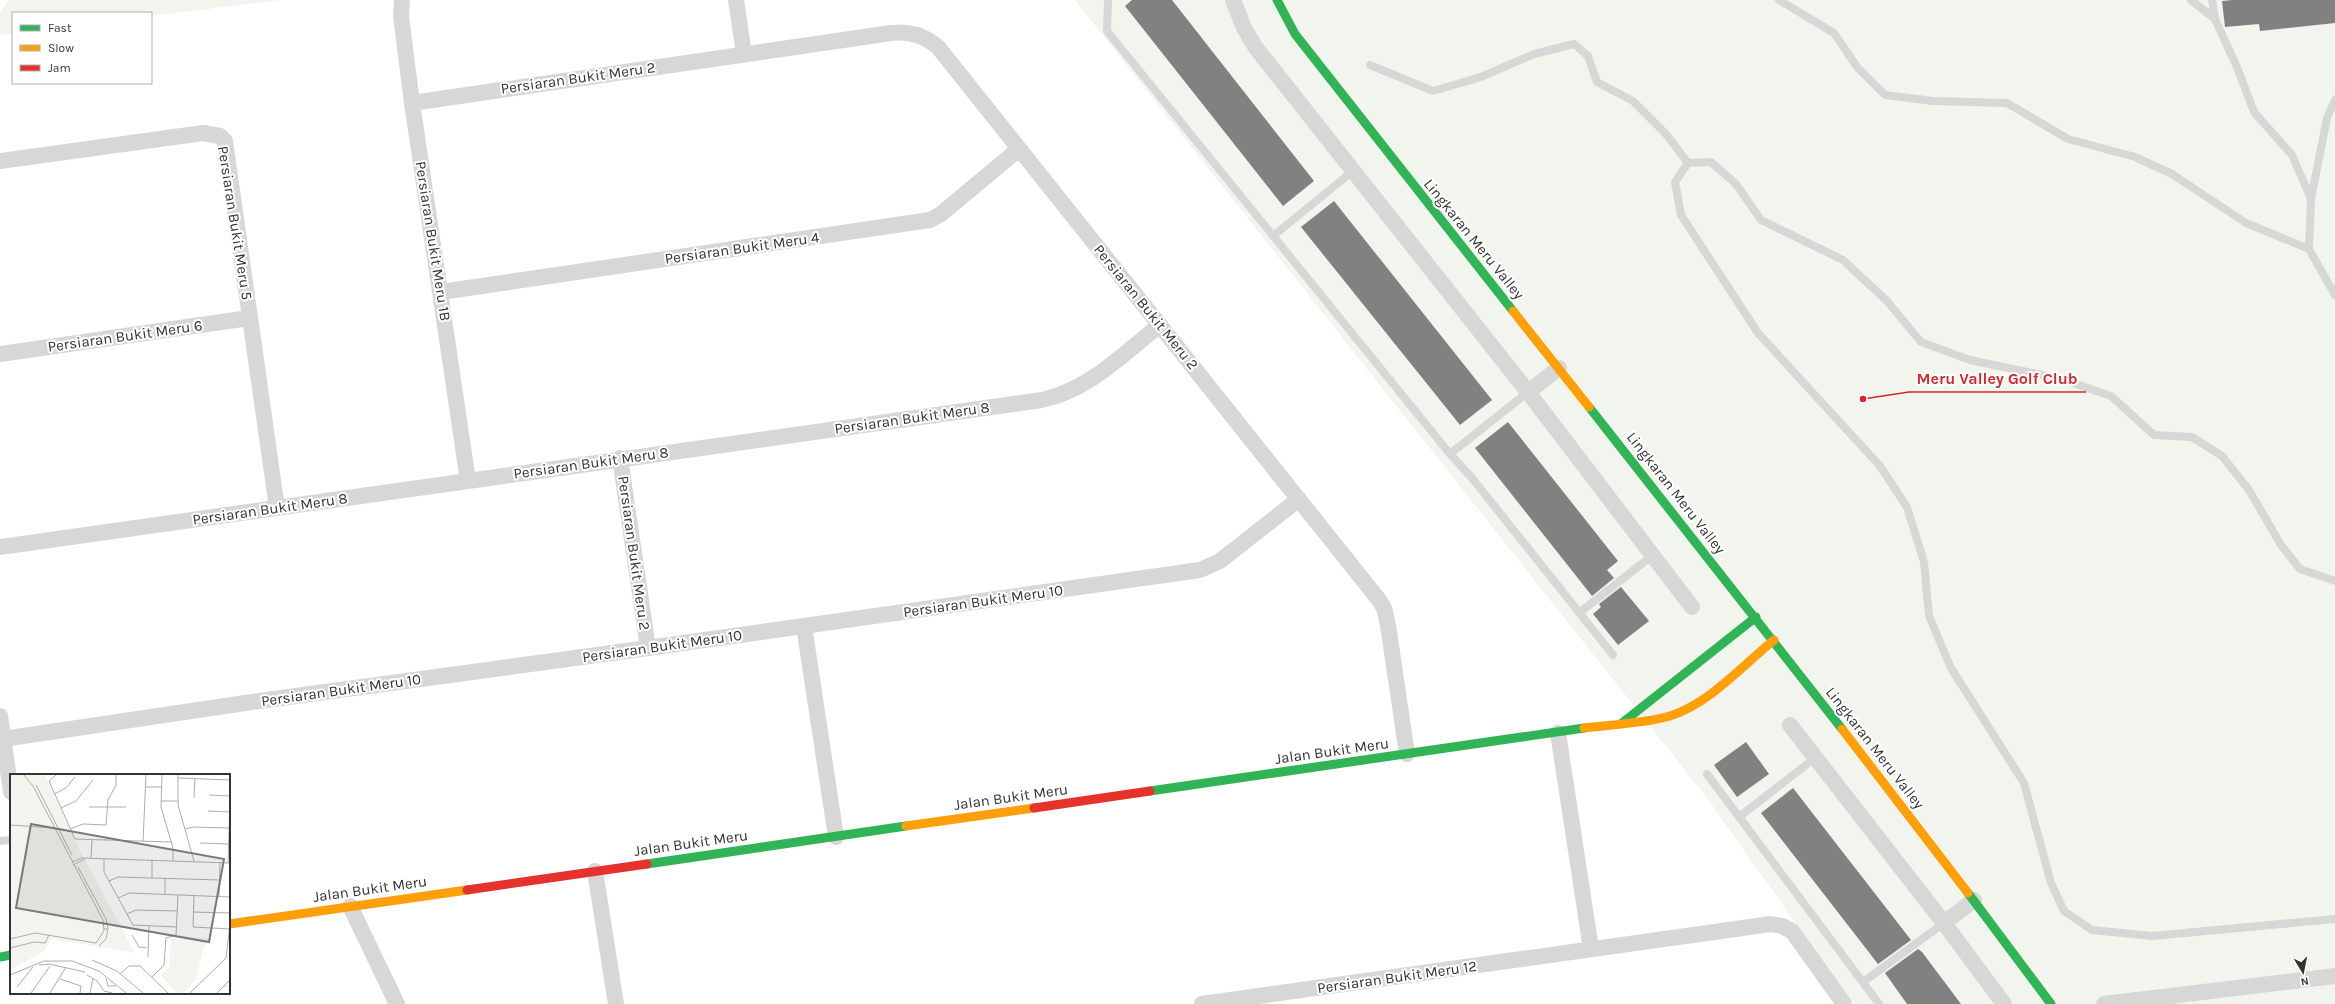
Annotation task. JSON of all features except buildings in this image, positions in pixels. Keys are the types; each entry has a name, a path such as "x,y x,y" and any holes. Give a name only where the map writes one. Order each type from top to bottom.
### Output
{"street":[{"name":"Persiaran Bukit Meru 1B","path":"402,0 401,16 412,103 468,481"},
{"path":"736,0 744,54"},
{"path":"1233,0 1244,28 1256,48 1528,392 1692,606"},
{"name":"Lingkaran Meru Valley","path":"1277,0 1299,39 1774,640 1974,900 2051,1004"},
{"name":"Persiaran Bukit Meru 2","path":"412,103 891,33 904,32 917,34 929,39 938,47 1160,324 1384,608 1407,754"},
{"name":"Persiaran Bukit Meru 5","path":"0,161 190,134 202,133 220,136 225,141 277,508"},
{"name":"Persiaran Bukit Meru 4","path":"440,292 930,220 941,214 1019,149"},
{"name":"Persiaran Bukit Meru 6","path":"0,354 249,318"},
{"name":"Persiaran Bukit Meru 8","path":"0,548 1058,396 1086,384 1160,324"},
{"path":"1528,392 1559,368"},
{"name":"Persiaran Bukit Meru 2","path":"620,458 648,648"},
{"name":"Persiaran Bukit Meru 10","path":"3,739 252,702 1200,570 1220,561 1299,499"},
{"path":"1621,723 1756,617"},
{"path":"804,626 836,836"},
{"name":"Jalan Bukit Meru","path":"230,924 1669,716 1684,710 1774,640"},
{"path":"0,716 10,785"},
{"path":"1790,725 1944,923 2004,1004"},
{"path":"1558,733 1591,949"},
{"path":"595,871 616,1004"},
{"path":"1944,923 1974,900"},
{"path":"350,906 397,1004"},
{"name":"Persiaran Bukit Meru 12","path":"1202,1004 1759,925 1782,926 1792,931 1844,1004"},
{"path":"0,957 10,955"},
{"path":"2104,1004 2335,976"}],"lane":[{"path":"1108,0 1107,30 1450,454 1472,478 1612,655"},
{"path":"1779,0 1834,33 1857,67 1885,95 1932,101 2007,103 2068,139 2135,157 2172,174 2246,224 2309,249"},
{"path":"2191,0 2215,19"},
{"path":"2212,0 2215,19 2237,67 2254,112 2292,155 2311,199"},
{"path":"1370,65 1433,91 1482,77 1534,54 1574,44 1588,56 1597,82 1633,102 1666,134 1688,163"},
{"path":"2335,100 2327,118 2311,199 2309,249 2335,295"},
{"path":"1688,163 1711,162 1736,184 1762,220 1843,260 1887,301 1921,342 1970,360 2062,380 2111,396 2154,434 2192,437 2222,456 2249,490 2282,545 2300,569 2335,581"},
{"path":"1688,163 1675,182 1681,216 1758,333 1880,466 1907,507 1924,562 1929,616 1951,668 2024,783 2051,883 2064,911 2092,930 2152,936 2335,919"},
{"path":"1273,236 1354,171"},
{"path":"1450,454 1528,392"},
{"path":"1579,613 1653,555"},
{"path":"1739,817 1815,758"},
{"path":"1707,774 1879,1004"},
{"path":"0,841 10,840"},
{"path":"1863,982 1944,923"}],"shaded area":[{"path":"9,0 280,0 152,16 152,12 12,12 12,33 0,35 0,12"},
{"path":"1075,0 2335,0 2335,1004 1853,1004 1707,798"}],"traffic: fast":[{"path":"1277,0 1295,34 1513,311"},
{"path":"1589,407 1842,729"},
{"path":"1622,723 1756,617"},
{"path":"1150,791 1584,728"},
{"path":"647,864 906,826"},
{"path":"1968,893 2051,1004"},
{"path":"0,957 10,955"}],"traffic: slow":[{"path":"1513,311 1589,407"},
{"path":"1584,728 1628,724 1670,716 1685,710 1699,702 1725,683 1774,640"},
{"path":"1842,729 1968,893"},
{"path":"906,826 1034,808"},
{"path":"230,924 467,890"}],"traffic: jam":[{"path":"1034,808 1150,791"},
{"path":"467,890 647,864"}],"place":[{"name":"Meru Valley Golf Club","path":"1863,399"}]}
